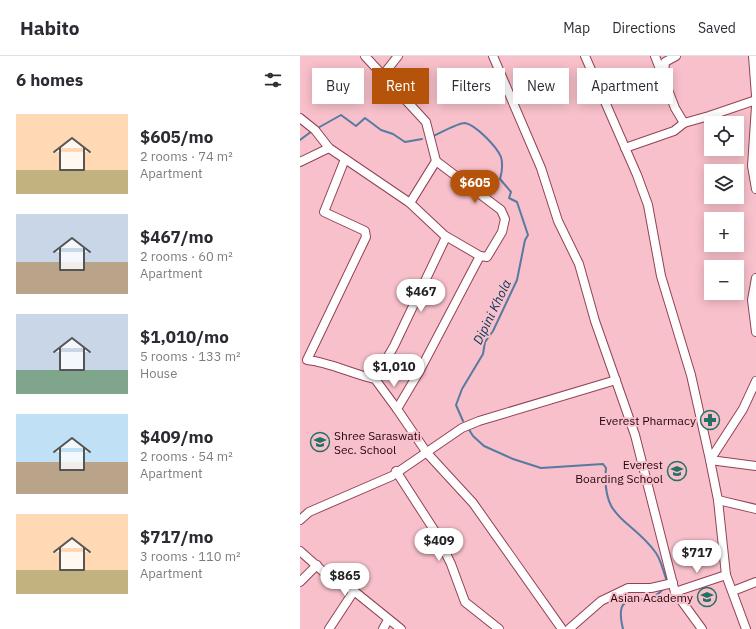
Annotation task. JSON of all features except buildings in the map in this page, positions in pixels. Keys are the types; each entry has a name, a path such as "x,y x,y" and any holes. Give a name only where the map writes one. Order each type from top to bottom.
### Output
{"street":[{"path":"364,56 376,68"},
{"path":"389,68 398,56"},
{"path":"493,56 541,168 558,221 579,264 595,321 637,442 675,592 702,629"},
{"path":"585,56 648,204 661,276 691,375 710,460 718,500 726,575 746,629"},
{"path":"655,56 660,68"},
{"path":"664,68 665,62 676,56"},
{"path":"754,61 756,96"},
{"path":"625,148 674,131 684,123 756,100"},
{"path":"673,103 684,123"},
{"path":"300,118 314,130 329,148 410,203 446,237 480,256 487,257 502,232 505,219 501,210 436,161 426,122 410,104"},
{"path":"756,106 754,166 756,188"},
{"path":"300,162 329,148"},
{"path":"345,159 324,212 365,232 366,237 307,360 315,361 354,375 375,379 397,408 427,453 473,503 562,629"},
{"path":"410,203 436,161"},
{"path":"375,379 394,346 446,237"},
{"path":"397,408 427,358 480,256"},
{"path":"756,278 754,292 756,332"},
{"path":"300,520 310,512 392,476 396,471 427,453 462,428 479,421 616,380"},
{"path":"710,460 743,409 756,381"},
{"path":"710,460 756,466"},
{"path":"396,471 436,533 451,564 465,602 499,629"},
{"path":"718,500 756,508"},
{"path":"300,551 327,575 354,591 401,629"},
{"path":"300,582 317,565"},
{"path":"675,592 726,575"},
{"path":"733,591 756,582"},
{"path":"569,629 601,601 628,588 651,588 673,583"},
{"path":"329,629 354,591"},
{"path":"383,629 388,620"}],"waterway":[{"name":"Dipini Khola","path":"316,129 341,115 356,126 365,118 381,130 393,134 405,142 422,139"},
{"name":"Dipini Khola","path":"433,136 454,126 465,123 475,128 486,137 501,157 502,168 500,179 511,192 509,198 517,202 528,235 525,240 517,280 493,331 485,342 483,354 462,389 456,405 463,421"},
{"name":"Dipini Khola","path":"300,140 312,131"},
{"path":"468,428 473,436 484,446 513,459 541,468 603,464 606,468 608,499 613,509 646,541 656,553 667,581"},
{"path":"623,629 621,615 622,607 626,603 632,601 647,599 663,589"}],"place":[{"name":"Everest Pharmacy","path":"710,420"},
{"name":"Shree Saraswati Sec. School","path":"320,442"},
{"name":"Everest Boarding School","path":"677,471"},
{"name":"Asian Academy","path":"707,597"}]}
